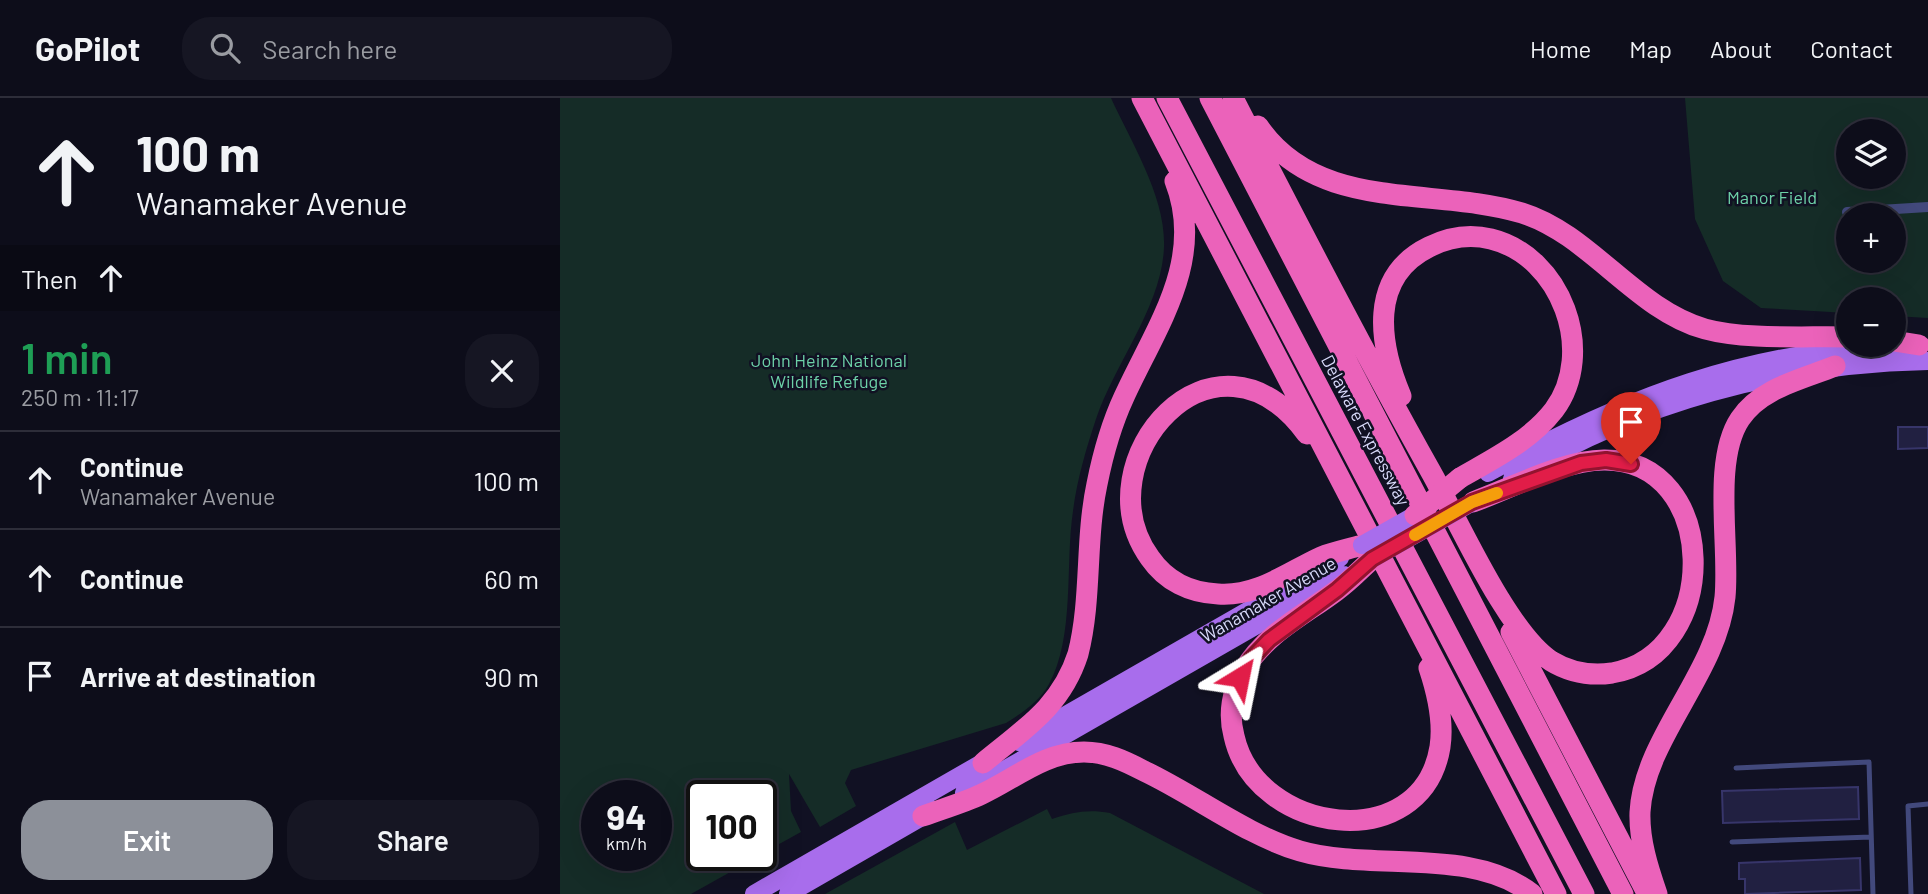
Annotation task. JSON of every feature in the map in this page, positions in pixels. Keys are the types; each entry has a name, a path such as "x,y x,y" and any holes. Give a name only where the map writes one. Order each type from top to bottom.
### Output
{"highway":[{"path":"1142,98 1556,894"},
{"path":"983,763 1049,708 1074,667 1082,635 1093,507 1102,461 1115,419 1173,297 1184,261 1185,224 1181,198 1150,128 1142,98"},
{"name":"Delaware Expressway","path":"1167,98 1584,894"},
{"name":"Delaware Expressway","path":"1210,98 1623,894"},
{"path":"1233,98 1404,427 1477,558 1518,626 1534,646 1557,664 1590,674 1623,671 1644,661 1658,649 1681,619 1694,580 1693,542 1680,508 1658,480 1631,464 1606,460 1465,489"},
{"path":"1239,98 1276,149 1312,175 1354,188 1495,207 1529,216 1567,237 1678,318 1696,326 1738,334 1836,337"},
{"path":"1415,515 1465,489 1545,421 1562,396 1571,365 1570,325 1555,288 1529,258 1514,247 1491,239 1455,238 1424,250 1400,272 1385,301 1383,332 1388,360 1430,470"},
{"path":"1906,344 1925,350"},
{"path":"1657,894 1641,834 1643,791 1654,760 1708,655 1721,621 1726,587 1726,467 1731,437 1746,411 1768,393 1835,366"},
{"path":"1353,503 1307,434 1285,407 1260,392 1234,387 1199,392 1181,400 1166,413 1151,432 1140,453 1132,490 1136,530 1148,555 1164,575 1192,590 1219,595 1258,588 1322,556 1367,552"},
{"path":"1367,552 1337,590 1294,620 1258,650 1235,688 1231,721 1241,757 1255,779 1285,804 1308,815 1330,820 1363,819 1400,807 1416,793 1429,776 1438,756 1441,736 1437,698 1405,604"},
{"path":"1477,558 1502,614 1647,894"},
{"path":"923,816 982,795 1052,757 1073,752 1093,752 1129,763 1272,840 1301,851 1332,857 1485,871 1510,880 1532,894"}],"main road":[{"name":"Wanamaker Avenue","path":"788,894 1367,552 1465,489 1580,424 1674,386 1740,367 1850,348 1925,350"},
{"name":"Wanamaker Avenue","path":"1465,489 1637,416 1745,382 1925,350"},
{"name":"Wanamaker Avenue","path":"754,894 983,763 1367,552 1415,515"}],"street":[{"path":"1906,209 1928,208"}],"lane":[{"path":"1735,768 1869,762 1873,894"},
{"path":"1911,894 1908,806 1928,804"},
{"path":"1732,842 1871,837"}],"green space":[{"name":"John Heinz National Wildlife Refuge","path":"560,98 1111,98 1153,189 1163,228 1164,247 1161,269 1147,313 1104,398 1082,465 1073,511 1063,645 1049,684 1030,706 1006,723 851,770 845,783 856,806 820,827 789,774 791,811 801,832 777,845 777,780 686,780 686,871 732,871 691,894 560,894"},
{"name":"Manor Field","path":"1685,98 1928,98 1928,318 1906,317 1906,287 1836,287 1836,312 1761,308 1723,281 1695,219"},
{"path":"1047,809 1052,819 1081,812 1110,813 1264,894 825,894 955,822 967,850"}],"building":[{"path":"1898,427 1928,427 1928,448 1898,449"},
{"path":"1858,787 1859,819 1723,823 1722,791"},
{"path":"1860,858 1861,890 1745,894 1745,879 1739,879 1739,863"}],"slow traffic":[{"path":"1415,535 1472,502 1497,493"}],"route":[{"path":"1240,677 1258,650 1269,640 1337,590 1372,559 1472,502 1551,472 1589,461 1615,460 1631,464"}]}
